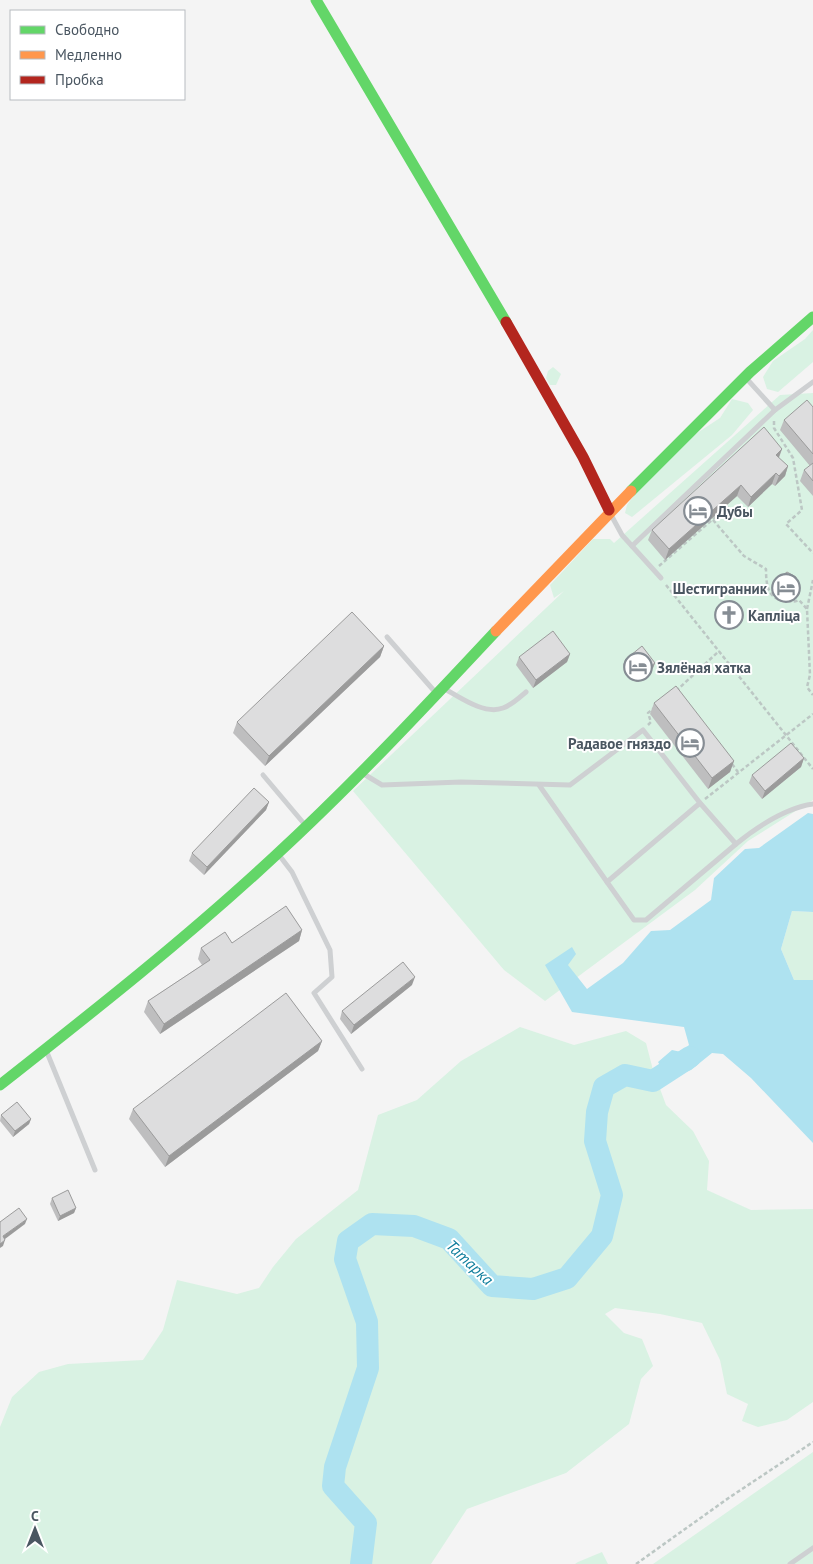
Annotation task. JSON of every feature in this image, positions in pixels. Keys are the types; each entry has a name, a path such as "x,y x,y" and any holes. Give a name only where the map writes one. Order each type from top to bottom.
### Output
{"street":[{"path":"316,0 529,361 583,457 609,510"},
{"path":"0,1085 190,931 306,827 362,772 609,510 745,378 813,317"}],"lane":[{"path":"745,378 775,410"},
{"path":"632,546 775,410 813,382"},
{"path":"609,510 622,536 661,578"},
{"path":"387,637 440,690 467,701 494,710 509,705 526,692"},
{"path":"362,772 382,785 461,782 570,785 643,730 700,803 736,844"},
{"path":"263,775 306,827"},
{"path":"539,785 634,920 646,920 749,834 800,806 813,804"},
{"path":"606,882 700,803"},
{"path":"277,853 292,872 330,950 332,977 314,993 362,1069"},
{"path":"46,1049 95,1170"},
{"path":"790,1564 813,1548"}],"path":[{"path":"775,410 774,428 793,458 802,510 786,524 813,553"},
{"path":"654,571 728,506"},
{"path":"713,520 744,556 766,569 766,585 770,594 779,600 799,600 807,609"},
{"path":"661,578 813,769"},
{"path":"813,580 807,609 810,675 806,687 813,695"},
{"path":"675,692 719,651"},
{"path":"643,730 651,722 648,714 661,703"},
{"path":"700,803 813,714"},
{"path":"727,758 738,772"},
{"path":"636,1564 730,1497 813,1442"}],"green space":[{"path":"813,330 813,362 778,392 767,389 763,377 773,361 805,339"},
{"path":"553,367 561,374 556,385 550,385 546,378 548,371"},
{"path":"813,393 813,800 748,841 695,890 545,1001 504,970 353,791 564,591 554,598 550,585 593,539 610,539 614,543 780,395"},
{"path":"732,399 748,403 753,410 732,435 632,517 625,513 627,505 643,483 691,437 720,418"},
{"path":"792,911 813,912 813,980 794,980 781,949"},
{"path":"520,1027 574,1045 626,1031 646,1043 653,1070 666,1105 693,1131 709,1161 707,1190 751,1210 813,1209 813,1402 787,1420 758,1427 742,1421 748,1404 727,1394 720,1360 702,1323 660,1314 615,1308 605,1314 624,1333 642,1339 653,1366 641,1379 629,1424 566,1473 467,1509 431,1564 0,1564 0,1427 12,1397 39,1372 68,1364 143,1360 163,1330 177,1280 237,1294 259,1288 296,1239 358,1190 378,1115 417,1100 461,1061"},
{"path":"813,1452 813,1564 653,1564"},
{"path":"602,1552 608,1564 575,1564 578,1562"}],"water":[{"path":"808,813 813,814 813,912 792,911 781,949 794,980 813,980 813,1143 751,1078 723,1054 712,1053 691,1070 668,1079 658,1062 672,1050 681,1052 689,1045 684,1027 572,1012 545,965 572,947 576,954 568,965 587,989 623,963 651,931 670,930 711,900 714,878 745,849 759,848"}],"building":[{"path":"807,400 813,407 813,454 784,420"},
{"name":"Дубы","path":"764,427 782,449 776,455 788,466 779,476 776,473 751,497 741,485 669,549 652,530"},
{"path":"813,463 813,481 804,470"},
{"path":"787,572 796,577 796,587 789,592 780,588 779,578"},
{"name":"Капліца","path":"733,602 741,612 728,622 720,612"},
{"path":"352,612 384,646 269,756 237,722"},
{"path":"553,631 570,654 536,680 519,657"},
{"name":"Зялёная хатка","path":"642,646 655,663 638,676 625,660"},
{"name":"Радавое гняздо","path":"676,686 734,761 712,778 654,703"},
{"path":"791,743 804,758 765,791 752,775"},
{"path":"254,788 269,802 207,867 192,853"},
{"path":"286,906 302,930 164,1024 148,1001 210,960 201,948 225,932 232,943"},
{"path":"403,962 415,977 354,1025 342,1011"},
{"path":"286,993 322,1041 169,1156 133,1109"},
{"path":"17,1102 31,1119 15,1131 1,1115"},
{"path":"68,1190 76,1208 60,1216 52,1198"},
{"path":"19,1208 27,1219 3,1236 5,1240 0,1244 0,1222"}],"waterway":[{"name":"Татарка","path":"361,1564 366,1523 333,1486 335,1467 368,1368 367,1322 345,1259 348,1241 372,1224 414,1226 449,1239 492,1286 533,1289 567,1278 602,1236 612,1195 595,1141 597,1112 604,1087 625,1075 653,1081 690,1057"}],"traffic: fast":[{"path":"316,0 506,322"},
{"path":"631,491 750,372 813,317"},
{"path":"0,1085 175,944 276,855 361,773 496,631"}],"traffic: slow":[{"path":"496,631 631,491"}],"traffic: jam":[{"path":"506,322 583,457 609,510"}],"place":[{"name":"Дубы","path":"698,511"},
{"name":"Шестигранник","path":"786,588"},
{"name":"Капліца","path":"729,615"},
{"name":"Зялёная хатка","path":"638,667"},
{"name":"Радавое гняздо","path":"690,743"}]}
